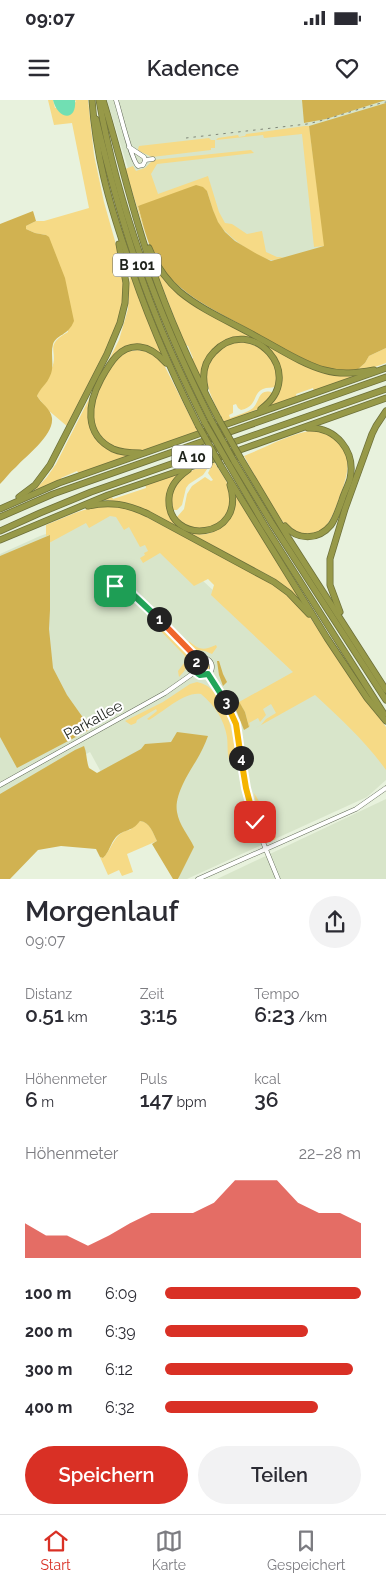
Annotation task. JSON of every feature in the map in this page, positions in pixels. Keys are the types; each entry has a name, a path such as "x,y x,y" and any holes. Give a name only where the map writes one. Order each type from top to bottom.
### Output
{"highway":[{"name":"B 101","path":"92,100 99,162 114,219 135,281 169,365 198,425 221,466 327,638 386,721"},
{"name":"B 101","path":"92,100 109,173 137,266 168,346 265,526 386,717"},
{"name":"B 101","path":"99,100 113,164 143,263 174,344 208,421"},
{"name":"B 101","path":"103,100 150,264 185,352 208,400 272,511 386,690"},
{"path":"1,509 35,485 43,475 107,354 120,323 125,303 125,274 114,219"},
{"path":"140,227 150,253 167,279 179,291 197,304 316,367 332,372 349,373 386,368"},
{"path":"208,400 204,372 207,362 215,350 228,342 238,340 251,341 262,346 271,354 279,374 278,386 270,402 256,412 225,424"},
{"path":"142,454 119,451 102,440 94,428 91,418 90,408 94,391 117,355 128,349 134,347 153,351 169,365"},
{"path":"1,509 59,483 386,368"},
{"name":"A 10","path":"0,517 69,488 386,377"},
{"name":"A 10","path":"0,531 40,512 83,496 386,389"},
{"path":"0,540 108,495 386,398"},
{"path":"356,642 336,604 330,584 329,570 332,549 360,465 376,426 386,411"},
{"path":"272,511 290,532 297,536 313,537 327,528 336,516 350,479 351,461 340,440 335,435 322,429 308,428 292,432"},
{"path":"220,457 190,469 179,477 170,490 170,507 175,519 184,527 195,531 210,531 217,528 227,518 232,509 232,495 226,474"},
{"name":"B 101","path":"231,462 386,700"},
{"path":"71,510 101,503 111,503 137,509 264,576 287,592 307,611 327,638"}],"street":[{"path":"116,100 133,158 139,166 144,164 145,160"},
{"path":"129,147 145,160"},
{"path":"133,158 134,154 139,154"},
{"path":"145,160 153,159"},
{"path":"124,586 197,660"},
{"path":"202,658 210,661 212,667 208,674 200,675 195,672 194,666 197,660 202,658"},
{"name":"Parkallee","path":"0,785 165,693 195,672"},
{"path":"208,674 223,696 236,724 247,793 265,849 278,879"},
{"path":"198,879 356,809 386,788"}],"shaded area":[{"path":"48,100 53,100 55,108 76,102 75,100 88,100 94,155 104,202 122,266 124,299 116,331 68,427 48,410 37,396 47,380 54,362 54,345 60,337 68,332 46,235 26,229 26,226 36,221 44,221 89,208 72,123 54,125"},
{"path":"53,100 75,100 73,112 67,116 63,115 55,107"},
{"path":"107,100 386,100 386,281 265,269 142,214"},
{"path":"302,100 386,100 326,119 304,123"},
{"path":"386,103 386,348 369,356 365,363 356,371 325,368 292,353 192,296 170,278 161,267 144,230 138,206 196,185 203,187 207,191 218,222 225,232 235,241 271,261 324,246 309,126"},
{"path":"309,126 325,246 314,247 302,134 264,138 263,135 216,140 218,138 238,135 239,137 246,134"},
{"path":"209,138 215,140 215,148 211,148 211,150 152,157 138,149 139,146"},
{"path":"251,150 254,153 157,164 151,174 158,194 208,176 219,212 225,223 232,224 247,234 262,231 266,252 277,257 283,257 273,260 266,259 251,252 228,234 217,220 207,191 138,206 146,236 125,169 133,166 136,171 145,168 153,160"},
{"path":"33,211 36,221 26,226 26,229 49,237 65,278 74,321 69,330 57,338 53,344 49,379 37,396 51,415 49,431 39,445 0,484 0,224"},
{"path":"154,266 175,291 311,368 333,375 357,376 314,392 313,388 296,394 297,398 267,408 277,396 281,383 281,373 273,353 259,341 227,340 213,350 200,378"},
{"path":"130,272 163,355 151,348 120,351 90,403 96,437 129,456 79,474 77,471 61,478 62,481 32,493 56,464 119,340 128,309"},
{"path":"235,342 253,345 267,354 276,369 277,378 275,387 264,388 257,394 253,403 246,408 241,410 236,404 233,405 233,413 229,415 230,418 248,411 253,408 261,394 271,392 273,394 261,408 224,422 208,388 207,366 212,357 221,349"},
{"path":"386,348 386,363 356,371 365,363 369,356"},
{"path":"137,350 150,352 162,361 198,432 161,446 132,451 117,448 100,435 93,415 97,393 117,359 124,353"},
{"path":"316,430 337,440 347,455 348,464 347,474 337,505 329,521 318,533 311,536 302,535 291,530 279,517 244,456 288,437"},
{"path":"214,462 225,478 231,501 228,512 223,520 215,526 206,529 196,529 186,525 177,517 184,509 187,494 192,486 205,477 211,481 213,480 208,473 210,465 203,475 186,488 182,505 177,510 173,510 172,490 175,484 186,474"},
{"path":"179,473 171,485 169,511 193,533 209,533 217,530 228,519 236,496 304,602 275,579 147,511 128,503 105,500 146,488 145,484"},
{"path":"96,506 132,510 143,515 270,582 287,594 309,616 386,727 386,770 361,740 315,695 245,734 261,725 266,719 276,713 271,704 263,709 266,715 260,722 258,718 249,723 249,727 245,712 239,702 293,672 211,595 214,585 208,579 194,586 160,553 143,563 140,558 148,551 145,545 140,547 129,527 124,530 116,517 110,516 89,528 86,523 49,543 49,535 46,536 46,525"},
{"path":"115,510 135,518 269,642 386,759 386,780 367,797 187,879 179,879 175,871 102,774 90,752 0,800 0,554 40,536"},
{"path":"50,535 49,629 53,668 67,695 91,729 17,768 0,737 0,556"},
{"path":"153,619 187,653 187,666 179,677 178,671 184,663 185,656 151,621"},
{"path":"189,641 202,649 216,645 217,647 212,654 196,650 188,643"},
{"path":"203,660 208,662 210,667 208,672 203,674 198,672 196,667 198,662"},
{"path":"217,661 219,661 227,682 223,686 219,675"},
{"path":"197,682 207,686 222,703 233,738 236,760 233,758 229,760 226,730 215,708 201,694 181,699 149,720 147,719 157,711 156,709 131,725 125,721 163,702 190,684"},
{"path":"237,698 245,712 249,727 244,730 232,700"},
{"path":"177,732 208,736 182,785 178,799 178,817 194,847 178,879 173,879 152,844 157,841 151,828 146,823 140,821 134,827 116,837 103,858 100,857 96,849 61,846 38,850 10,879 0,879 0,794 84,746 89,768 97,773 141,749 145,744 171,742"},
{"path":"254,793 269,827 276,837 275,840 268,838 263,827"},
{"path":"386,799 386,879 217,879"},
{"path":"140,821 149,826 157,841 127,854 133,872 122,876 119,870 108,875 100,857 103,858 120,834 130,830"}],"railway":[{"path":"186,138 307,124 386,102"}],"route":[{"path":"115,586 119,588 124,586 196,657 195,672 203,676 208,674 223,696 236,724 243,778 255,822"}]}
